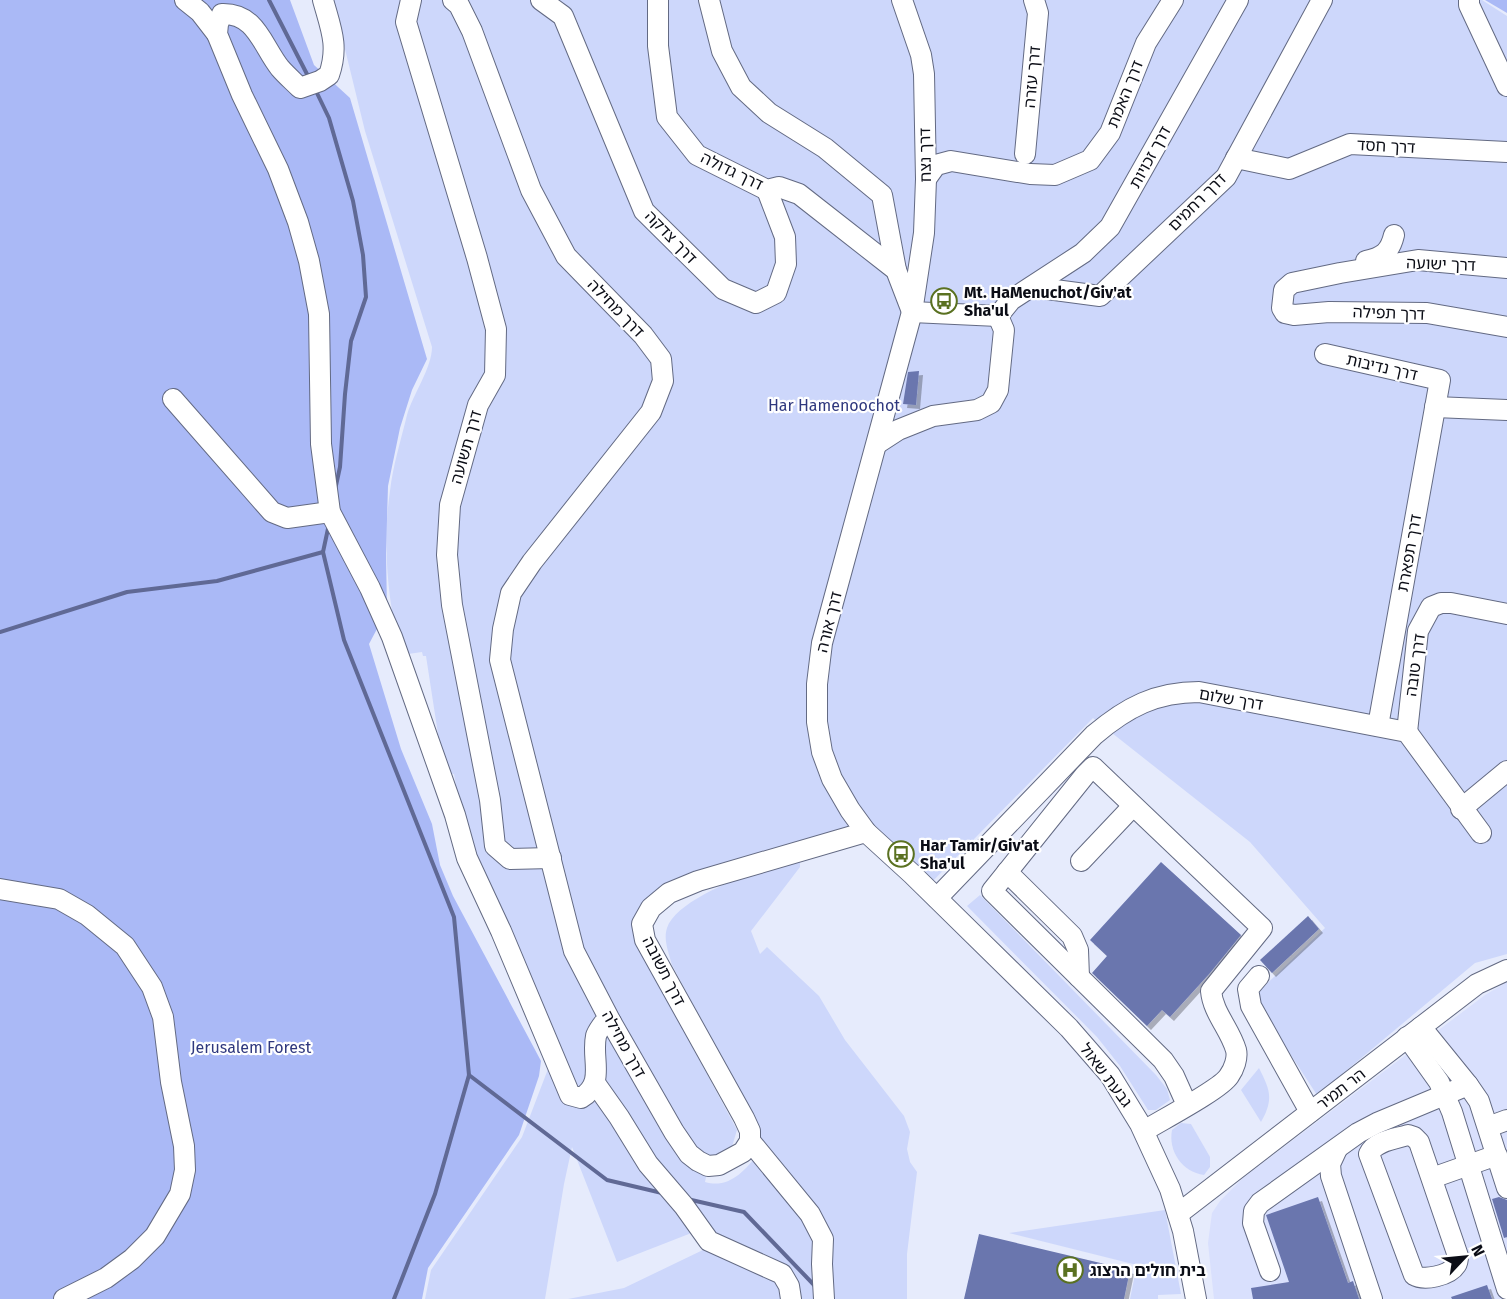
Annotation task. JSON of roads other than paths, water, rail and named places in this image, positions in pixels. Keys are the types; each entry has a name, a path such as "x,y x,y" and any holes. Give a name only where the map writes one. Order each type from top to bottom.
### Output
{"street":[{"path":"185,0 200,12 217,34 242,95 266,141 290,200 315,284 319,314 321,444 330,512 370,588 392,637 455,815 467,858 501,930 570,1095 581,1098 590,1092 595,1083 596,1036 603,1024 611,1022"},
{"path":"217,34 222,14 235,14 245,20 257,31 281,69 300,88 321,81 329,75 335,58 333,36 323,0"},
{"name":"דרך תשועה","path":"411,0 406,22 496,329 495,375 478,405 450,506 447,555 452,605 490,800 495,846 510,859 551,858"},
{"name":"דרך מחילה","path":"453,0 459,5 472,31 531,190 566,256 643,335 661,359 663,381 651,412 510,593 503,629 500,660 574,951 611,1022 689,1154 708,1166 719,1165 743,1152 750,1141"},
{"name":"דרך צדקה","path":"541,0 563,16 644,211 723,289 756,303 776,293 786,264 785,237 767,190"},
{"name":"דרך גדולה","path":"658,0 658,46 667,117 697,155 767,190 779,187 799,194 896,270"},
{"path":"709,0 722,51 741,87 769,112 825,148 882,195 896,270 912,312 998,316 1004,330 998,390 991,403 977,410 933,416 898,430 878,443"},
{"name":"דרך נצח","path":"902,0 921,55 924,74 926,179 924,233 912,312"},
{"name":"דרך עזרה","path":"1025,154 1038,13 1034,0"},
{"name":"דרך האמת","path":"926,179 936,165 951,161 1030,174 1055,175 1089,160 1110,133 1146,43 1173,0"},
{"name":"דרך זכויות","path":"998,316 1011,300 1083,253 1110,227 1238,0"},
{"name":"דרך רחמים","path":"1032,287 1100,296 1226,177 1322,0"},
{"path":"1469,0 1469,5 1507,87"},
{"name":"דרך חסד","path":"1236,158 1289,169 1350,144 1507,152"},
{"path":"1340,273 1343,267 1383,256 1391,247 1394,235"},
{"name":"דרך ישועה","path":"1340,273 1418,260 1507,268"},
{"name":"דרך תפילה","path":"1340,273 1292,282 1284,290 1282,308 1285,313 1294,315 1329,312 1427,313 1507,327"},
{"name":"דרך אורה","path":"912,312 822,644 817,684 817,722 822,752 832,779 850,810 866,832 937,898"},
{"name":"דרך נדיבות","path":"1324,354 1440,380"},
{"name":"דרך תפארת","path":"1378,726 1440,380"},
{"path":"173,399 272,512 287,518 330,512"},
{"path":"1435,407 1507,410"},
{"name":"דרך טובה","path":"1407,732 1418,631 1431,607 1450,603 1507,614"},
{"name":"דרך שלום","path":"937,898 1094,735 1118,715 1159,696 1181,692 1200,692 1407,732"},
{"path":"1407,732 1480,833"},
{"path":"1144,1131 1187,1105 1228,1078 1236,1060 1236,1051 1212,1002 1211,991 1262,928 1093,767 992,891 1163,1060 1187,1105"},
{"path":"1461,809 1507,771"},
{"path":"1080,861 1133,806"},
{"name":"דרך תשובה","path":"750,1141 750,1131 744,1118 645,940 642,924 651,908 669,893 698,881 866,832"},
{"path":"0,889 59,898 87,915 125,946 152,987 163,1017 171,1082 184,1146 185,1170 180,1194 155,1236 132,1259 106,1278 64,1299"},
{"name":"גבעת שאול","path":"937,898 1087,1048 1110,1075 1144,1131 1166,1180 1178,1214 1192,1269 1196,1299"},
{"name":"הר תמיר","path":"1178,1214 1477,984 1507,970"},
{"path":"1259,976 1248,989 1251,1006 1310,1112"},
{"path":"1414,1032 1468,1085 1498,1123 1497,1155 1507,1188"},
{"path":"1414,1032 1456,1121 1507,1289"},
{"path":"595,1083 648,1164 684,1206 709,1241 782,1274 789,1286 791,1299"},
{"path":"1270,1271 1253,1223 1254,1211 1260,1203 1377,1123 1468,1085"},
{"path":"1408,1135 1414,1137 1419,1142 1432,1178 1456,1246 1457,1264 1452,1270 1431,1277 1419,1278 1411,1269 1369,1154 1371,1149 1378,1144 1408,1135"},
{"path":"750,1141 810,1214 823,1239 824,1299"},
{"path":"1336,1149 1330,1164 1331,1176 1372,1299"},
{"path":"1432,1178 1497,1155"}],"waterway":[{"path":"269,0 310,80"},
{"path":"315,89 329,118 353,201 363,255 366,297 351,341 340,467 335,490"},
{"path":"329,524 323,552 344,640 454,917 469,1075 435,1194 394,1299"},
{"path":"0,632 127,592 217,581 323,552"},
{"path":"469,1075 607,1180 662,1193"},
{"path":"687,1199 744,1212 815,1286"}],"place":[{"name":"Mt. HaMenuchot/Giv'at Sha'ul","path":"944,301"},
{"name":"Har Tamir/Giv'at Sha'ul","path":"901,854"},
{"name":"בית חולים הרצוג","path":"1070,1270"}],"park label":[{"name":"Har Hamenoochot","path":"834,405"},
{"name":"Jerusalem Forest","path":"251,1047"}]}
